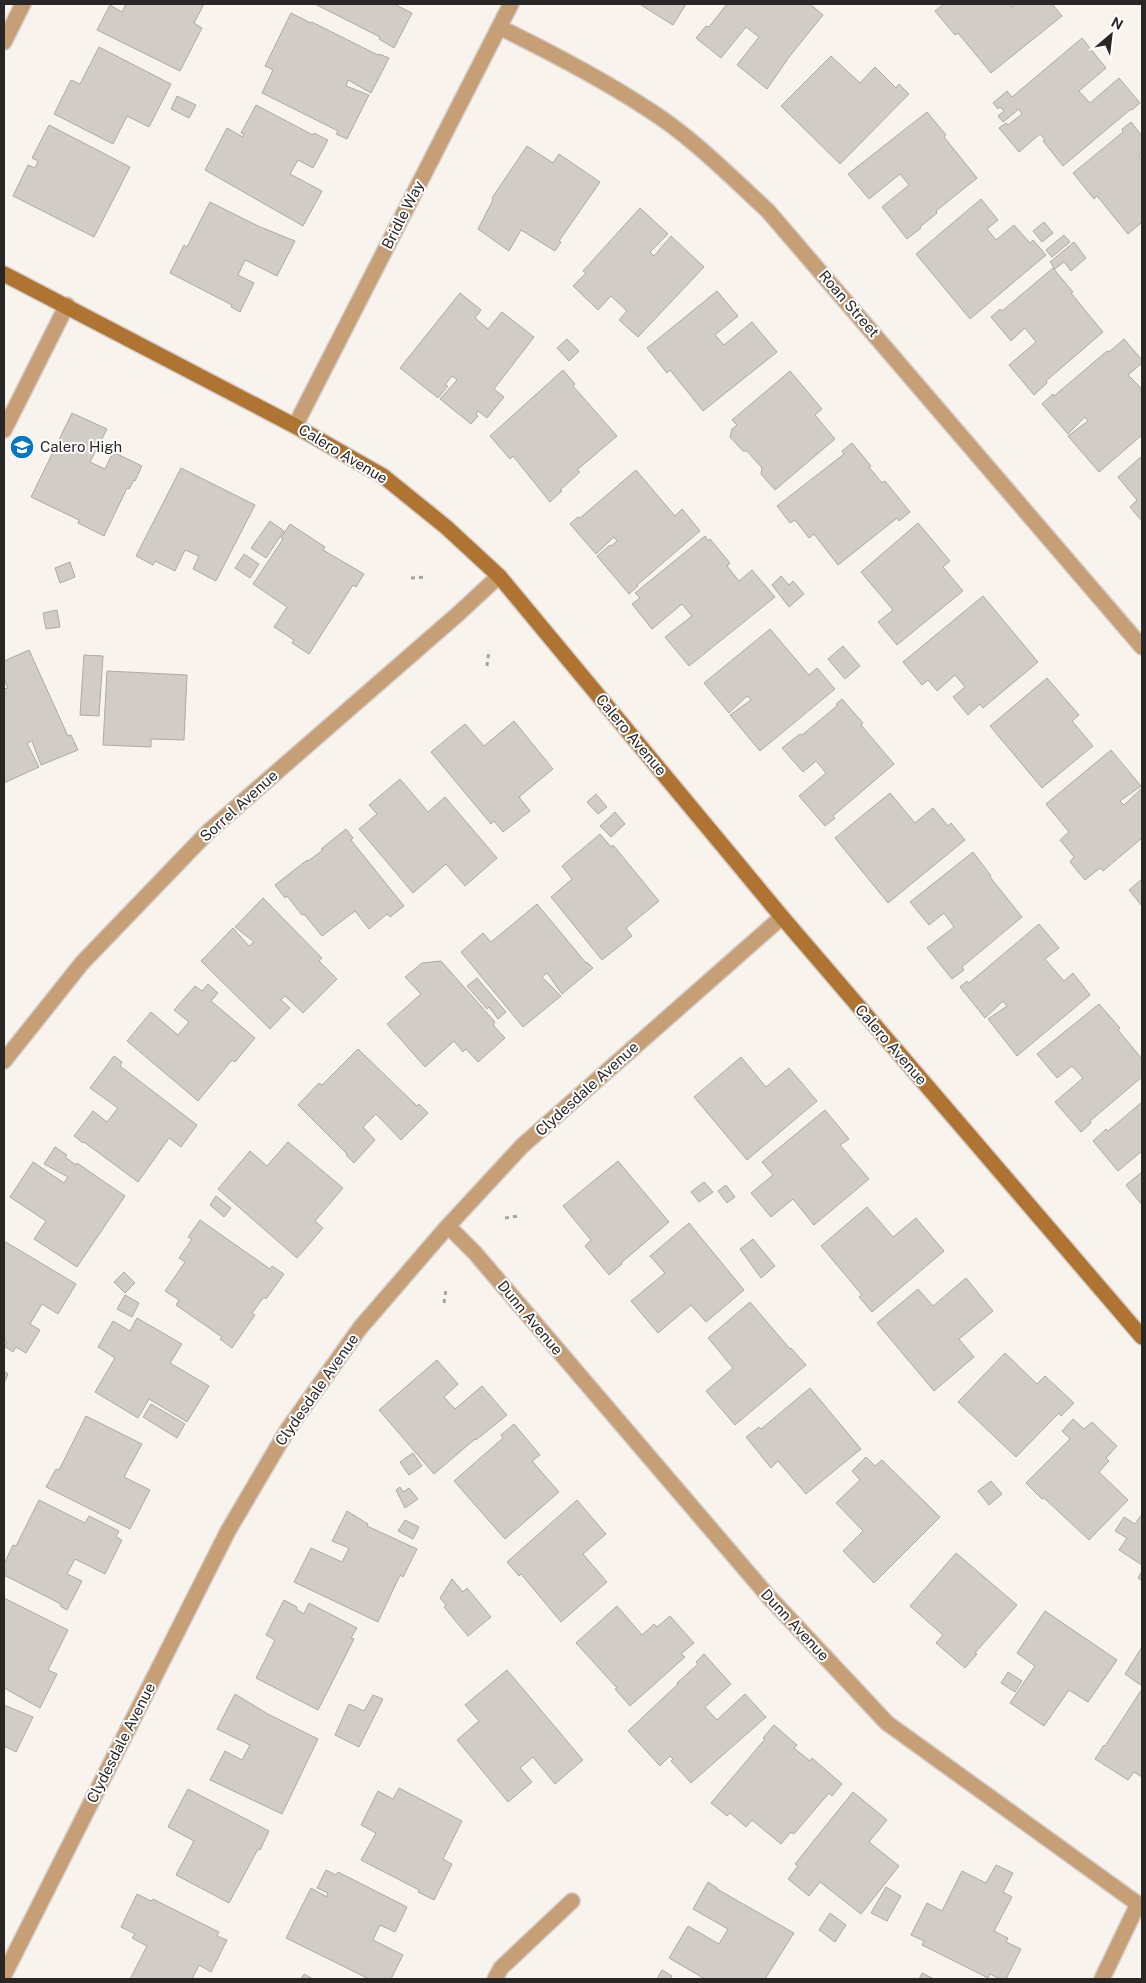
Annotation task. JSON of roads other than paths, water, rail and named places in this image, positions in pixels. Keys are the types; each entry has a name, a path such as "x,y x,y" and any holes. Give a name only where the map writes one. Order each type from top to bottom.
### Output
{"street":[{"path":"4,42 22,4"},
{"name":"Bridle Way","path":"295,426 511,4"},
{"name":"Roan Street","path":"499,27 538,46 647,108 706,154 768,211 1142,647"},
{"name":"Calero Avenue","path":"4,274 67,305 295,426 383,476 446,527 499,576 782,917 1142,1337"},
{"path":"4,430 67,305"},
{"name":"Sorrel Avenue","path":"4,1061 82,964 209,831 499,576"},
{"name":"Clydesdale Avenue","path":"4,1975 228,1531 288,1429 360,1328 448,1226 522,1146 782,917"},
{"name":"Dunn Avenue","path":"448,1226 475,1253 768,1596 887,1723 1138,1904 1102,1979"},
{"path":"495,1979 501,1968 572,1901"}],"place":[{"name":"Calero High","path":"22,447"}]}
